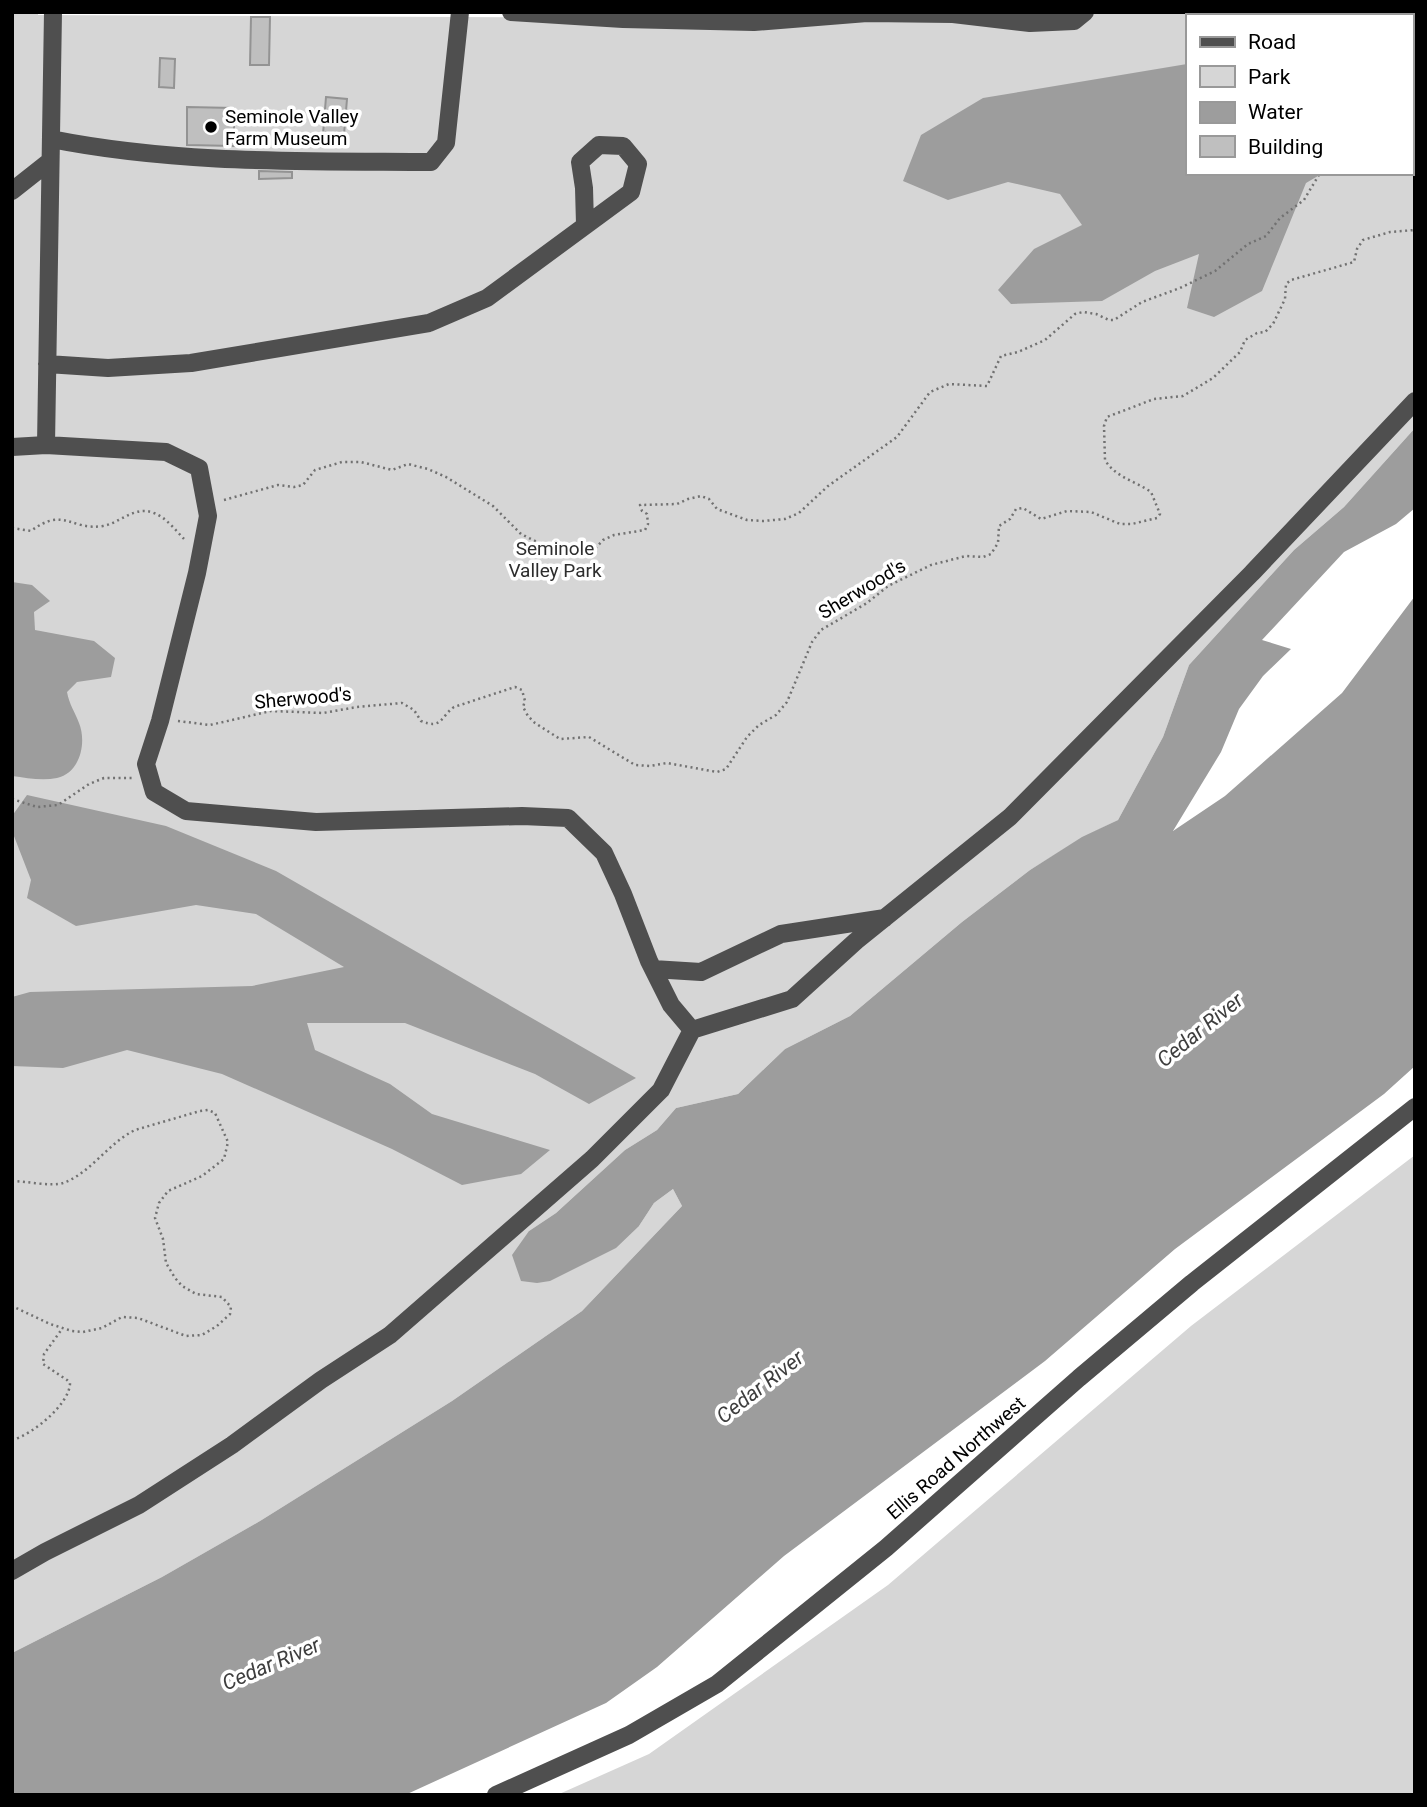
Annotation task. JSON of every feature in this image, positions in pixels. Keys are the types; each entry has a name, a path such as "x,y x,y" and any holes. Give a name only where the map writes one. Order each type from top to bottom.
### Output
{"street":[{"path":"46,445 53,12"},
{"path":"51,139 108,149 220,160 431,162 446,143 460,12"},
{"path":"511,12 623,19 754,22 867,13 921,13 1030,23 1074,21 1085,12"},
{"path":"47,364 108,368 191,363 429,323 487,298 631,192 638,164 623,146 598,145 580,162 585,224"},
{"path":"12,191 50,161"},
{"path":"12,1571 139,1505 232,1445 321,1380 390,1335 592,1159 661,1090 692,1030 792,999 885,918 1010,817 1252,573 1415,401"},
{"path":"12,447 46,445 166,452 199,468 208,516 160,721 146,764 154,792 186,811 316,822 522,816 568,818 604,853 653,969 671,1005 692,1030"},
{"path":"653,969 701,972 781,934 885,918"},
{"name":"Ellis Road Northwest","path":"496,1795 629,1735 718,1684 886,1548 1144,1323 1415,1107"}],"path":[{"path":"206,504 278,485 303,485 314,470 342,462 361,462 392,470 408,464 428,469 493,506 521,534 559,554 592,552 603,540 614,535 645,530 648,524 647,514 642,511 640,505 646,503 677,504 701,496 709,499 718,509 738,517 763,521 785,519 799,513 828,486 897,437 930,392 949,384 987,386 1001,356 1045,340 1075,314 1088,312 1114,320 1142,302 1180,288 1214,271 1248,244 1266,236 1280,218 1304,200 1319,175"},
{"name":"Sherwood's","path":"160,721 210,725 271,712 323,713 357,707 402,704 414,710 421,721 437,723 446,718 449,710 454,707 515,687 525,695 523,707 528,716 561,739 589,737 635,765 667,763 717,772 726,769 747,737 759,725 776,715 787,702 812,642 821,629 867,603 888,586 931,565 954,558 992,554 999,538 999,526 1010,519 1016,509 1023,508 1041,519 1067,511 1091,512 1120,524 1157,518 1160,514 1151,492 1127,480 1105,460 1104,425 1107,417 1154,399 1183,396 1193,391 1213,378 1240,352 1245,340 1256,333 1265,332 1273,324 1286,299 1286,284 1291,280 1354,262 1357,248 1363,240 1390,232 1415,230"},
{"path":"12,528 31,531 54,519 100,526 111,524 126,515 152,512 166,520 200,556"},
{"path":"12,799 37,807 49,807 58,805 89,784 104,778 150,779"},
{"path":"12,1181 61,1184 97,1161 116,1140 125,1135 200,1111 215,1113 226,1133 228,1150 225,1159 202,1176 168,1191 159,1203 155,1218 170,1271 182,1286 189,1290 222,1297 227,1301 231,1307 230,1314 224,1321 202,1335 195,1336 177,1333 138,1318 122,1317 102,1328 83,1332 62,1329 12,1306"},
{"path":"12,1440 48,1417 69,1394 70,1383 43,1364 44,1354 62,1329"}],"green space":[{"name":"Seminole Valley Park","path":"12,12 38,12 38,15 1059,20 1067,12 1415,12 1415,428 1344,507 1294,550 1189,665 1163,737 1118,820 1082,838 1030,870 962,922 850,1016 785,1049 738,1094 676,1108 657,1130 625,1150 556,1213 529,1231 639,1226 654,1203 673,1189 682,1206 582,1311 452,1401 260,1521 162,1577 12,1653"},
{"path":"1415,1155 1415,1795 557,1795 649,1754 888,1585 1191,1326"}],"water":[{"path":"1415,12 1415,110 1413,111 1413,14 1310,14"},
{"path":"1186,64 1186,175 1320,175 1306,183 1262,291 1214,317 1187,308 1199,254 1155,271 1102,301 1011,304 998,290 1034,249 1082,225 1060,194 1008,182 948,200 903,181 921,135 983,98"},
{"name":"Cedar River","path":"1415,428 1415,508 1396,524 1344,552 1262,640 1291,649 1263,676 1239,709 1221,752 1173,831 1225,796 1342,693 1415,596 1415,1066 1384,1094 1175,1249 1045,1361 784,1556 657,1667 606,1703 405,1795 12,1795 12,1653 162,1577 260,1521 452,1401 582,1311 682,1206 673,1189 654,1203 639,1226 616,1248 550,1281 521,1281 512,1255 529,1231 556,1213 625,1150 657,1130 676,1108 738,1094 785,1049 850,1016 962,922 1030,870 1082,837 1118,820 1163,737 1189,665 1294,550 1344,507"},
{"path":"12,582 32,585 50,601 34,612 35,630 94,641 115,658 111,677 77,682 67,692 81,731 82,748 71,770 57,778 12,776"},
{"path":"27,795 166,826 276,871 636,1078 589,1104 535,1074 405,1023 307,1023 315,1050 390,1084 432,1114 550,1150 521,1174 462,1185 392,1149 222,1074 127,1050 63,1068 12,1066 12,997 30,992 252,986 344,967 256,914 196,905 76,926 27,898 31,880 12,831 12,816"}],"building":[{"path":"251,17 270,17 269,65 250,65"},
{"path":"160,58 175,59 174,88 159,87"},
{"path":"326,97 347,99 344,135 323,134"},
{"name":"Seminole Valley Farm Museum","path":"187,107 234,108 234,146 187,145"},
{"path":"259,171 292,172 292,178 259,179"}],"place":[{"name":"Seminole Valley Farm Museum","path":"211,127"}]}
